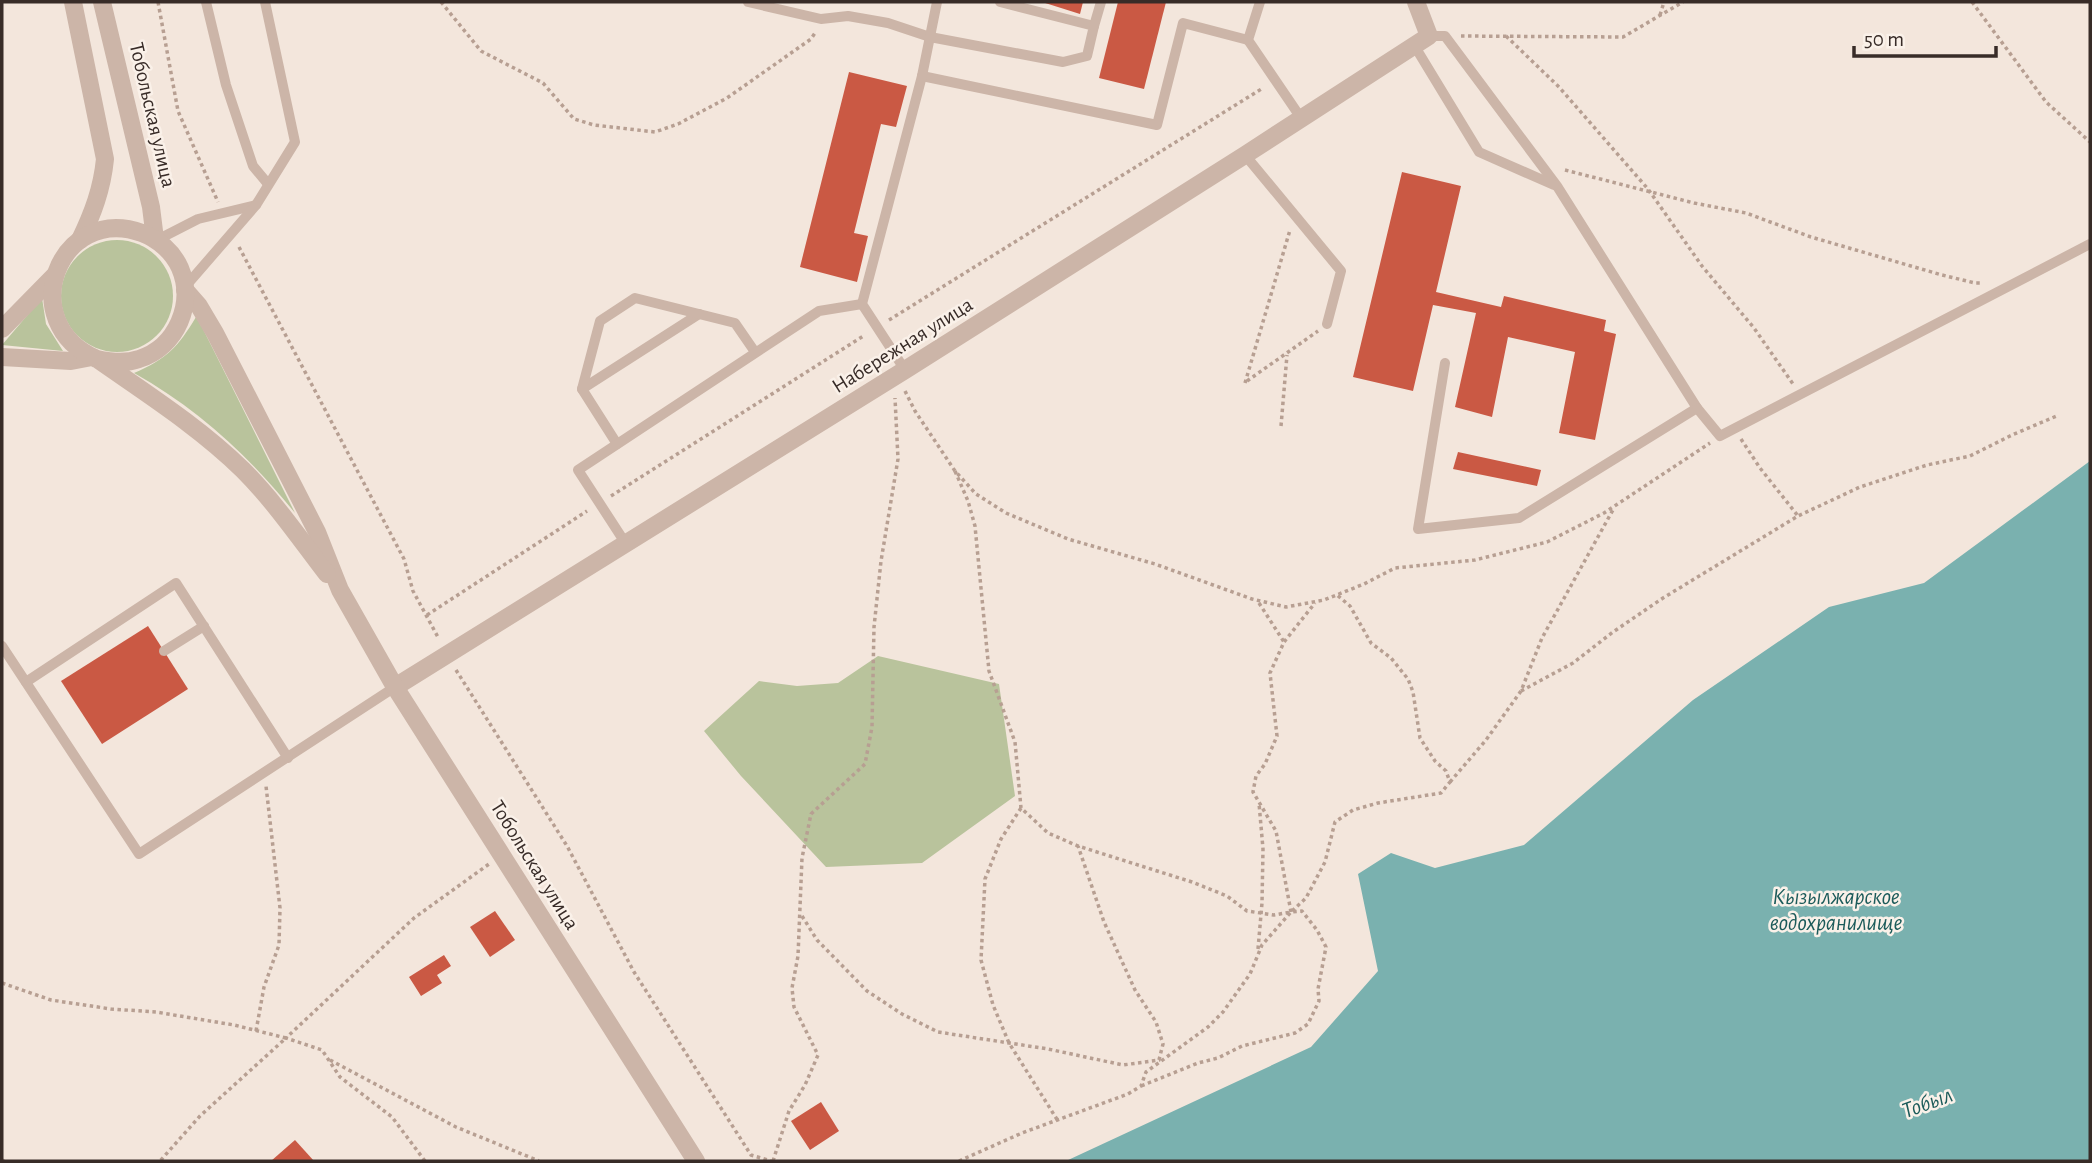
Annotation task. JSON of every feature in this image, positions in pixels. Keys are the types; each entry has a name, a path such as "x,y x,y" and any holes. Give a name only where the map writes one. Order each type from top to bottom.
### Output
{"street":[{"path":"73,2 105,159 100,192 80,240 60,261 55,275 51,299 57,324 72,344 208,439 243,470 341,590"},
{"name":"Тобольская улица","path":"102,2 151,207 156,240"},
{"path":"1416,2 1429,39"},
{"name":"Набережная улица","path":"395,687 625,544 903,377 1301,118 1429,39"},
{"path":"2,357 71,361 95,358 118,362 139,359 164,345 180,321 185,289 177,263 156,240 137,231 118,228 98,232 80,240"},
{"path":"2,329 55,275"},
{"path":"185,289 215,333 317,532 341,590"},
{"name":"Тобольская улица","path":"341,590 395,687 696,1161"}],"lane":[{"path":"206,2 226,85 249,155 253,166 268,184"},
{"path":"185,289 256,205 295,142 265,2"},
{"path":"748,2 826,19 848,16 888,23 930,37 1063,62 1087,56 1101,2"},
{"path":"903,377 862,304 922,76 937,2"},
{"path":"1000,2 1094,26"},
{"path":"1248,40 1260,2"},
{"path":"922,76 1157,125 1183,23 1248,40 1301,118"},
{"path":"1429,39 1541,164 1697,408 1720,436 2090,244"},
{"path":"1429,39 1479,152 1557,186"},
{"path":"1245,155 1341,271 1327,324"},
{"path":"156,240 198,219 256,205"},
{"path":"617,444 582,390 600,321 635,298 735,323 755,352"},
{"path":"625,544 578,470 819,311 862,304"},
{"path":"582,390 699,314"},
{"path":"1445,363 1418,529 1519,518 1697,408"},
{"path":"26,682 176,583 288,758"},
{"path":"164,651 204,626"},
{"path":"2,646 139,854 395,687"}],"path":[{"path":"158,2 178,111 223,213"},
{"path":"441,2 481,51 543,83 574,120 655,132 677,124 727,98 811,39 826,19"},
{"path":"1660,15 1664,2"},
{"path":"1429,39 1506,36 1623,37 1683,2"},
{"path":"1972,2 2046,102 2090,142"},
{"path":"1506,36 1559,87 1648,189 1702,266 1754,328 1800,394"},
{"path":"427,615 877,327 1275,80"},
{"path":"1541,164 1648,189 1694,203 1746,213 1811,237 1942,275 1986,283"},
{"path":"1294,215 1245,383 1327,324"},
{"path":"231,232 404,559 414,591 447,654 566,846 634,972 751,1155 772,1161 789,1111 805,1085 818,1055 794,1007 792,988 798,956 802,858 811,814 864,764 872,727 874,627 881,561 898,459 894,393"},
{"path":"1281,426 1287,355"},
{"path":"903,377 915,411 955,471 975,494 1006,513 1068,539 1155,564 1258,601 1286,607 1338,595 1395,568 1475,560 1547,542 1615,506 1720,436"},
{"path":"1521,691 1573,663 1663,598 1798,516 1860,487 1927,465 1970,456 2059,415"},
{"path":"1734,429 1760,468 1798,516"},
{"path":"955,471 975,526 989,671 1015,742 1021,808 1001,839 985,879 981,960 993,1004 1009,1043 1058,1121"},
{"path":"1257,951 1306,898 1316,883 1325,862 1335,822 1353,810 1378,803 1441,793 1486,740 1521,691 1542,638 1615,506"},
{"path":"1338,595 1350,606 1371,643 1391,658 1408,679 1413,692 1420,738 1446,771 1450,782"},
{"path":"1258,601 1284,642"},
{"path":"1291,912 1276,831 1253,792 1256,776 1265,764 1277,736 1270,673 1284,642 1316,601"},
{"path":"256,1031 264,987 279,945 280,908 264,773"},
{"path":"1142,1086 1146,1072 1159,1060 1208,1027 1223,1012 1250,974 1257,951 1261,913 1263,849 1259,802"},
{"path":"958,1161 1242,1046 1296,1033 1308,1024 1319,1001 1319,979 1326,947 1302,911 1274,915 1247,911 1227,896 1078,846 1048,833 1021,808"},
{"path":"1078,846 1104,922 1135,990 1156,1022 1163,1044 1159,1060"},
{"path":"160,1161 200,1116 414,918 501,854"},
{"path":"801,914 817,940 867,991 902,1014 938,1032 1123,1065 1159,1060"},
{"path":"2,983 51,1000 111,1009 156,1012 256,1031 322,1050 340,1077 392,1117 426,1161"},
{"path":"328,1059 456,1127 540,1161"}],"green space":[{"path":"117,240 138,244 156,257 169,275 173,296 169,317 156,335 138,348 117,352 96,348 78,335 65,317 61,296 65,275 78,257 96,244"},
{"path":"42,298 46,324 63,351 2,345"},
{"path":"196,317 295,513 241,453 221,435 180,402 134,373 155,363 171,351"},
{"path":"878,656 999,684 1015,796 922,863 826,867 741,776 704,731 759,681 797,686 838,683"}],"water":[{"name":"Кызылжарское водохранилище","path":"2090,461 2090,1161 1066,1161 1311,1047 1378,971 1358,874 1391,853 1435,868 1524,845 1693,700 1829,607 1924,583"}],"building":[{"path":"1042,2 1083,2 1080,14"},
{"path":"1118,2 1166,2 1144,89 1099,78"},
{"path":"849,72 907,86 896,127 881,124 854,233 868,236 857,282 800,267"},
{"path":"1402,172 1461,186 1436,292 1501,307 1504,296 1606,320 1604,331 1616,334 1595,440 1559,433 1575,352 1508,337 1492,417 1455,407 1476,313 1433,305 1413,391 1353,377"},
{"path":"1458,452 1541,470 1537,486 1453,469"},
{"path":"148,626 188,689 102,744 61,681"},
{"path":"495,911 515,940 490,957 470,927"},
{"path":"444,955 451,966 437,975 442,983 421,996 409,977"},
{"path":"821,1102 839,1131 810,1150 791,1121"},
{"path":"295,1140 314,1161 271,1161"}],"water label":[{"name":"Тобыл","path":"1927,1102"}]}
